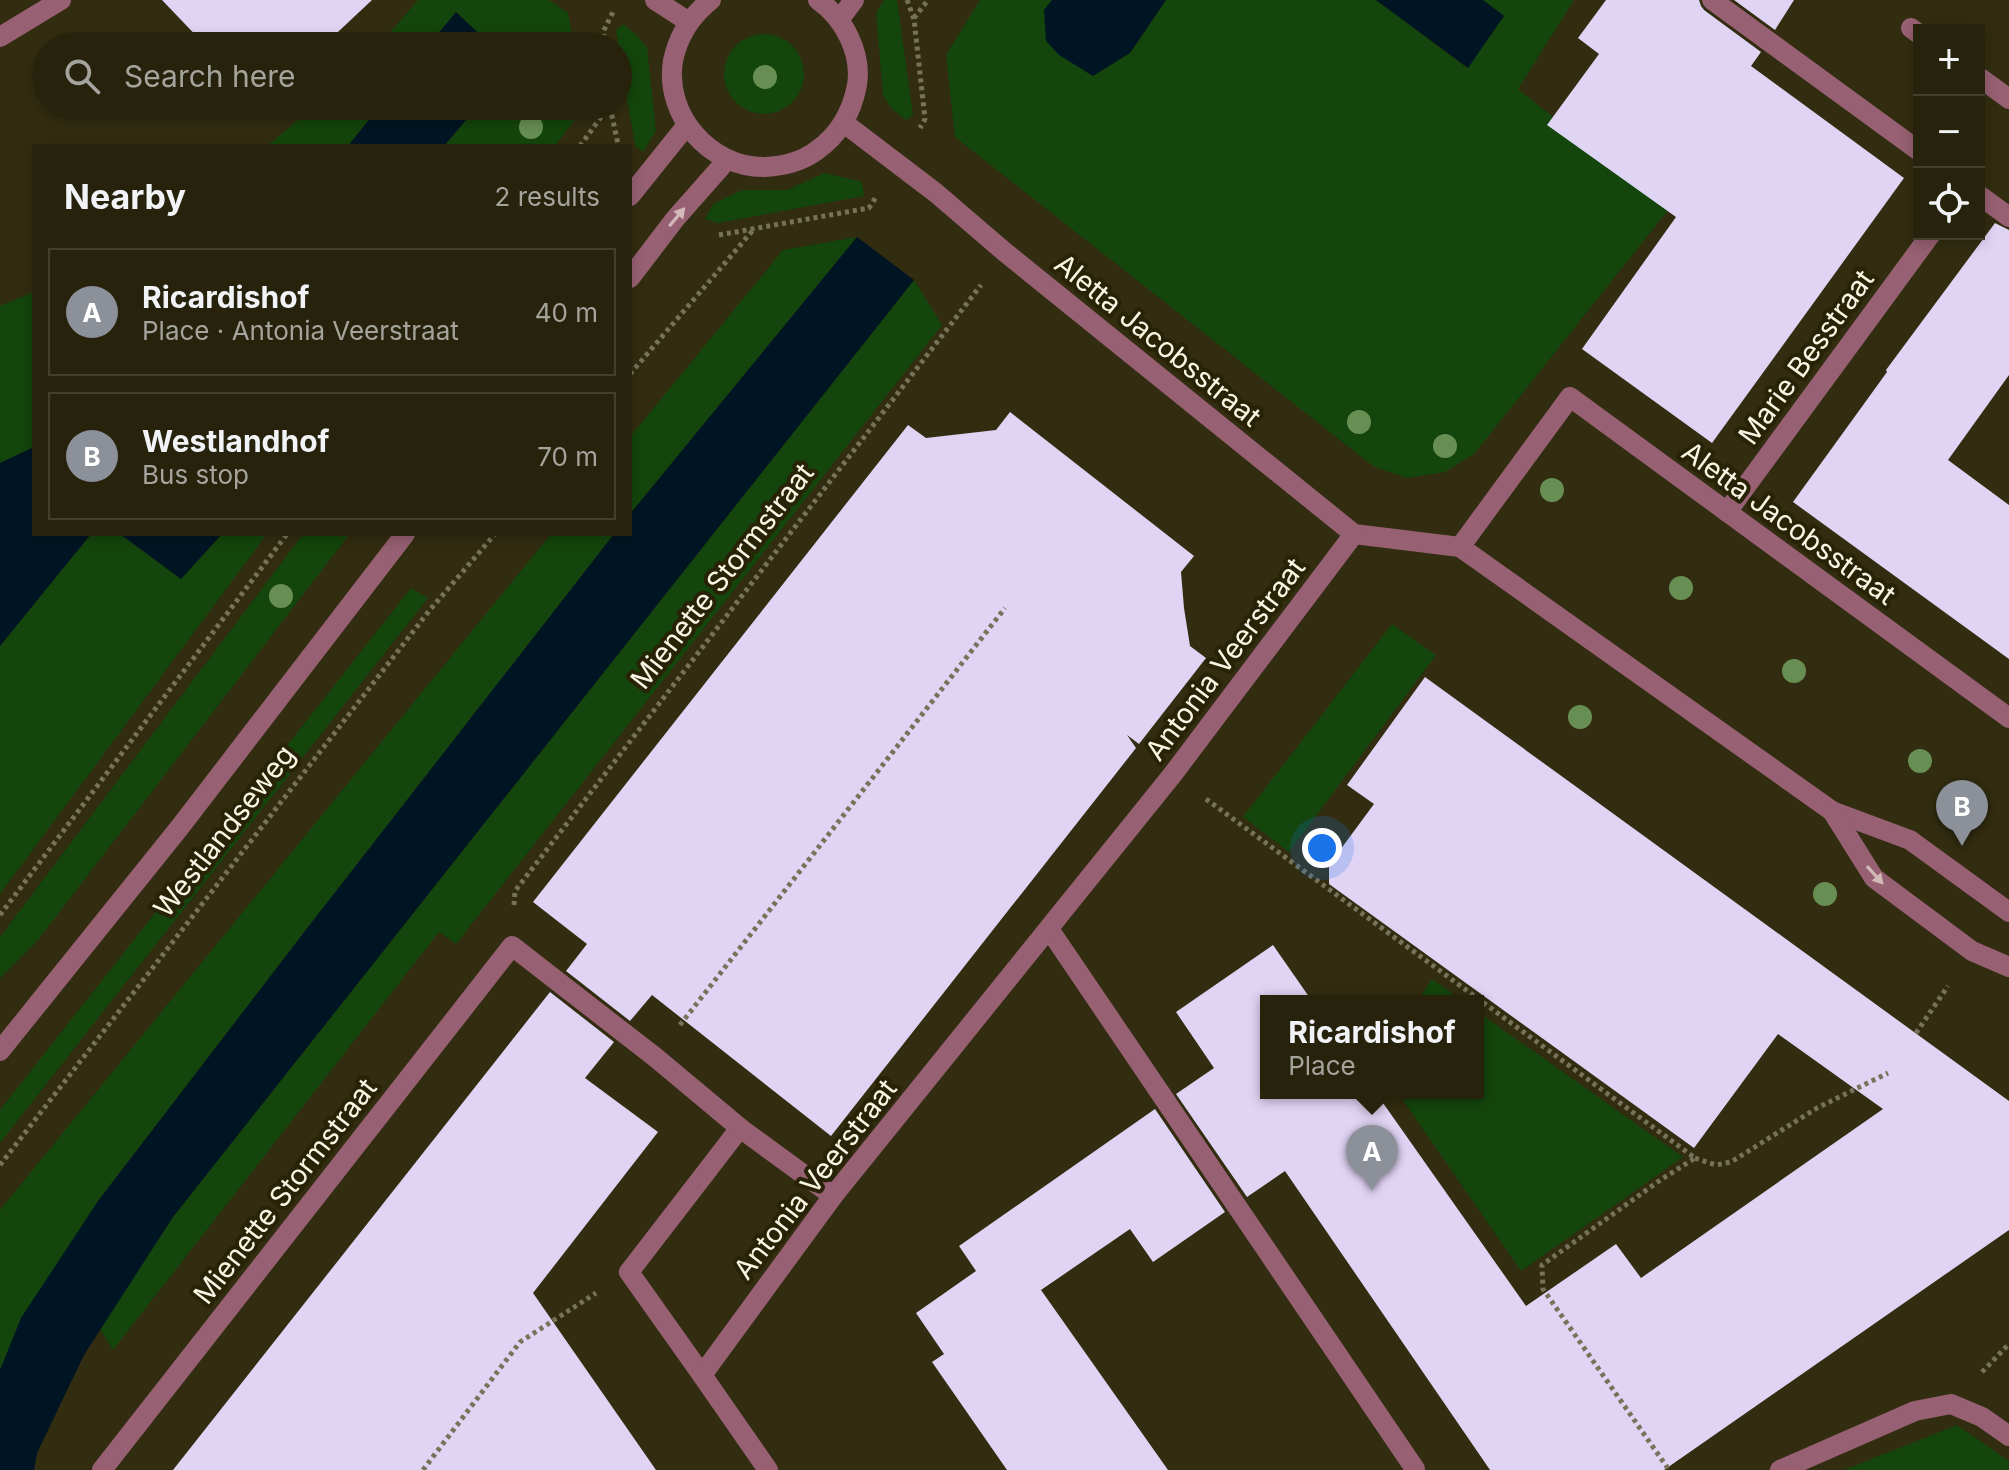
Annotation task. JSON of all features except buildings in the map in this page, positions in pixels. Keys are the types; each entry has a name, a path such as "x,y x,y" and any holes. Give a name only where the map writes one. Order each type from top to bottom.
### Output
{"street":[{"path":"0,37 61,0"},
{"path":"655,0 689,22"},
{"path":"711,0 689,22 678,42 673,63 677,106 687,125 705,145 727,160 753,167 780,166 805,159 827,143 844,123 853,103 857,81 856,59 850,39 839,20 818,0"},
{"path":"839,20 854,0"},
{"path":"1712,0 1913,147"},
{"path":"1985,81 2009,99"},
{"name":"Aletta Jacobsstraat","path":"844,123 945,200 1006,253 1354,534"},
{"path":"632,194 687,125"},
{"path":"632,275 675,219 727,160"},
{"path":"1985,199 2009,217"},
{"name":"Marie Besstraat","path":"1727,512 1927,240"},
{"name":"Aletta Jacobsstraat","path":"1460,547 1570,397 2009,718"},
{"path":"1354,534 1460,547 1832,811 1910,840 2009,912"},
{"name":"Antonia Veerstraat","path":"702,1375 833,1196 1173,774 1354,534"},
{"name":"Westlandseweg","path":"0,1051 180,827 403,536"},
{"path":"1832,811 1874,878 1972,951 2009,967"},
{"path":"1049,929 1415,1469"},
{"path":"512,946 655,1057 740,1128 833,1196"},
{"name":"Mienette Stormstraat","path":"102,1470 512,946"},
{"path":"740,1128 629,1272 768,1470"},
{"path":"1780,1470 1915,1411 1951,1404 1982,1417 2009,1436"}],"path":[{"path":"907,0 914,19 928,0"},
{"path":"603,32 614,11"},
{"path":"582,144 600,120"},
{"path":"613,120 618,144"},
{"path":"632,372 755,228"},
{"name":"Mienette Stormstraat","path":"512,946 515,891 1006,253"},
{"path":"0,915 285,536"},
{"name":"Westlandseweg","path":"0,1165 429,611 493,536"},
{"path":"655,1057 1005,608"},
{"path":"1173,774 1473,995"},
{"path":"1484,1003 1695,1158 1716,1165 1731,1162 1817,1108 1888,1073"},
{"path":"1669,1470 1543,1289 1542,1265 1695,1158"},
{"path":"425,1469 520,1342 629,1272"}],"green space":[{"path":"418,0 549,0 568,13 571,32 477,32 456,13 440,32 391,32"},
{"path":"884,0 897,0 913,115 906,120 891,108 883,95 876,13"},
{"path":"980,0 1052,0 1044,10 1130,53 1166,0 1376,0 1467,68 1504,16 1483,0 1574,0 1518,89 1669,209 1474,454 1445,472 1406,478 1373,466 955,137 946,55"},
{"path":"623,24 638,36 647,48 656,131 643,152 635,146 631,120 632,32 616,30"},
{"path":"756,34 772,34 786,41 797,52 804,66 801,89 786,107 772,114 756,114 742,107 731,96 724,82 724,66 731,52 742,41"},
{"path":"298,120 369,120 350,144 269,144"},
{"path":"466,120 574,120 556,144 446,144"},
{"path":"824,173 862,182 864,196 718,223 705,219 713,204 742,190 787,190"},
{"path":"857,237 632,512 632,435 783,250"},
{"path":"914,280 942,325 456,944 439,932 113,1350 95,1321 173,1217"},
{"path":"32,293 32,448 0,463 0,306"},
{"path":"89,536 123,536 181,579 220,536 266,536 0,894 0,646"},
{"path":"301,536 348,536 38,940 0,978 0,937"},
{"path":"549,536 612,536 98,1201 0,1370 0,1210"},
{"path":"411,588 428,598 0,1143 0,1110"},
{"path":"1392,624 1436,655 1289,852 1243,817"},
{"path":"1432,979 1455,995 1422,995"},
{"path":"1484,1016 1683,1157 1521,1271 1402,1099 1484,1099"},
{"path":"1957,1425 2009,1461 2009,1470 1844,1470"}],"water":[{"path":"1052,0 1166,0 1130,53 1093,76 1059,55 1046,41 1044,10"},
{"path":"1376,0 1483,0 1504,16 1468,68"},
{"path":"456,12 477,32 440,32"},
{"path":"369,120 466,120 446,144 350,144"},
{"path":"857,237 914,280 173,1217 84,1355 37,1453 34,1470 0,1470 0,1370 21,1318 98,1201 612,536 632,536 632,512"},
{"path":"32,448 32,536 89,536 0,646 0,463"},
{"path":"123,536 220,536 181,579"}],"place":[{"name":"Westlandhof","path":"1962,846"},
{"name":"Ricardishof","path":"1372,1191"}]}
